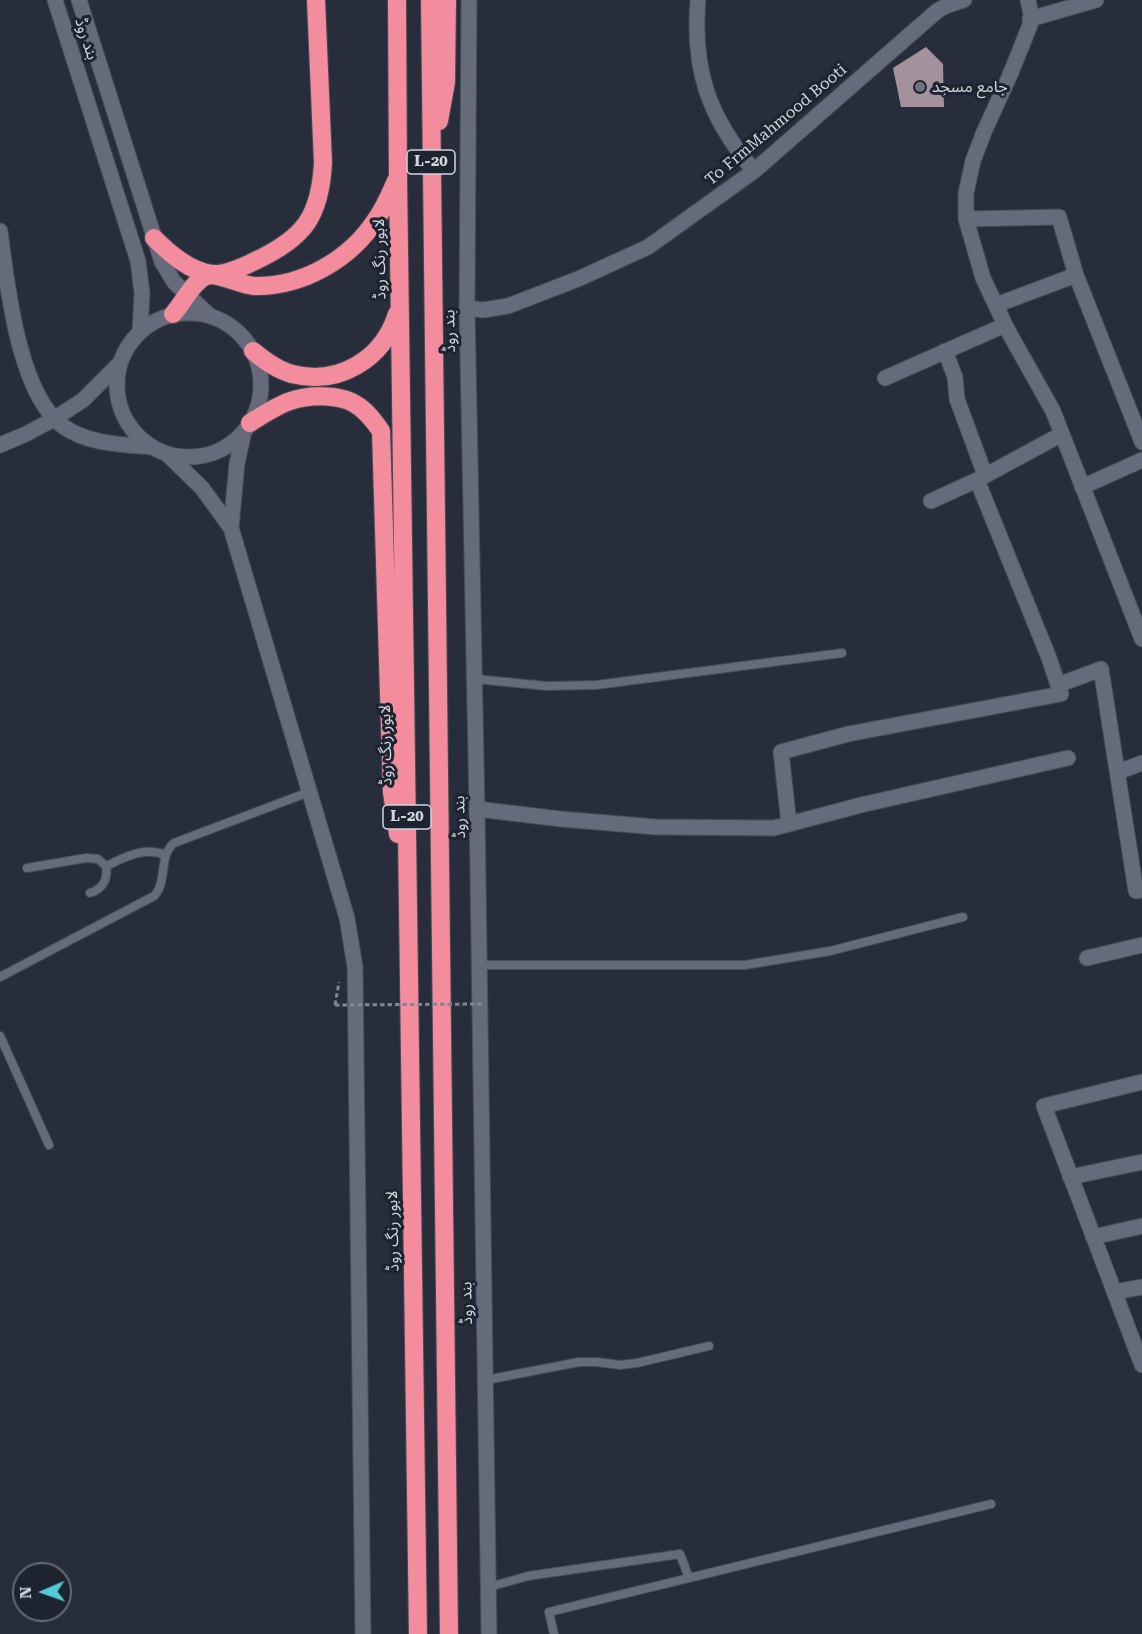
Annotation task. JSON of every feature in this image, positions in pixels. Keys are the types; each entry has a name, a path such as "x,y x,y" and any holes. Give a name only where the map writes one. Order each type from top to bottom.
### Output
{"highway":[{"path":"173,314 202,278 249,264 284,247 301,231 317,204 322,184 323,163 316,0"},
{"name":"لاہور رنگ روڈ","path":"397,0 418,1634"},
{"name":"L-20","path":"430,0 449,1634"},
{"path":"431,167 446,82 447,0"},
{"path":"154,238 180,260 245,285 287,282 322,269 338,259 366,234 377,219 398,177"},
{"path":"253,351 277,368 291,374 321,377 342,373 363,363 384,342 397,315 400,301"},
{"path":"247,427 284,403 300,397 320,396 340,398 355,403 381,431 392,792 408,901"}],"street":[{"name":"بند روڈ","path":"55,0 138,261 142,292 140,332"},
{"name":"بند روڈ","path":"79,0 154,238 168,272 188,296 210,316"},
{"name":"بند روڈ","path":"469,0 468,308 489,1634"},
{"path":"698,0 696,25 698,57 705,88 717,118 734,146 754,171"},
{"name":"To FrmMahmood Booti","path":"468,308 483,310 508,306 578,279 648,247 754,171 945,3 964,0"},
{"path":"1028,0 1030,26 984,132 974,161 966,193 966,219 983,278 1005,325 1053,411 1142,639"},
{"path":"1030,19 1096,0"},
{"path":"966,219 1059,217 1076,275 1142,442"},
{"path":"0,231 20,347 36,392 54,419 64,428 93,439 119,445 152,447"},
{"path":"996,305 1076,275"},
{"path":"231,528 237,463 247,427 258,406 261,387 259,369 253,351 235,329 210,316 192,313 173,314 161,318 140,332 132,341 121,362 117,381 119,401 125,419 137,435 152,447 167,454 188,457 209,455 228,446 247,427"},
{"path":"885,378 1005,325"},
{"path":"789,824 781,752 848,734 1060,694 1049,658 981,478 957,399 955,377 945,351"},
{"path":"0,445 54,419 83,400 121,362"},
{"path":"931,501 981,478 1062,434"},
{"path":"167,454 202,488 231,528 347,918 355,967 363,1634"},
{"path":"1082,487 1142,460"},
{"path":"1058,685 1101,669 1136,891 1142,890"},
{"path":"477,809 656,827 774,828 861,805 1068,758"},
{"path":"1118,772 1142,763"},
{"path":"1087,958 1142,945"},
{"path":"1140,1355 1044,1106 1142,1082"},
{"path":"1070,1177 1142,1162"},
{"path":"1093,1237 1142,1226"},
{"path":"1114,1292 1142,1287"}],"lane":[{"path":"475,679 547,686 596,686 842,653"},
{"path":"0,977 154,896 159,887 169,847 174,843 309,792"},
{"path":"106,866 148,850 166,855"},
{"path":"27,868 86,858 98,859 106,866 107,875 99,890 90,893"},
{"path":"480,965 745,965 830,951 963,917"},
{"path":"0,1036 49,1145"},
{"path":"486,1380 579,1362 620,1365 637,1363 709,1346"},
{"path":"554,1634 549,1612 991,1504"},
{"path":"489,1587 528,1576 680,1554 689,1578"}],"path":[{"path":"340,972 335,1005 484,1004"}],"building":[{"name":"جامع مسجد","path":"926,47 943,64 944,107 901,107 893,68"}],"place":[{"name":"جامع مسجد","path":"920,87"}]}
